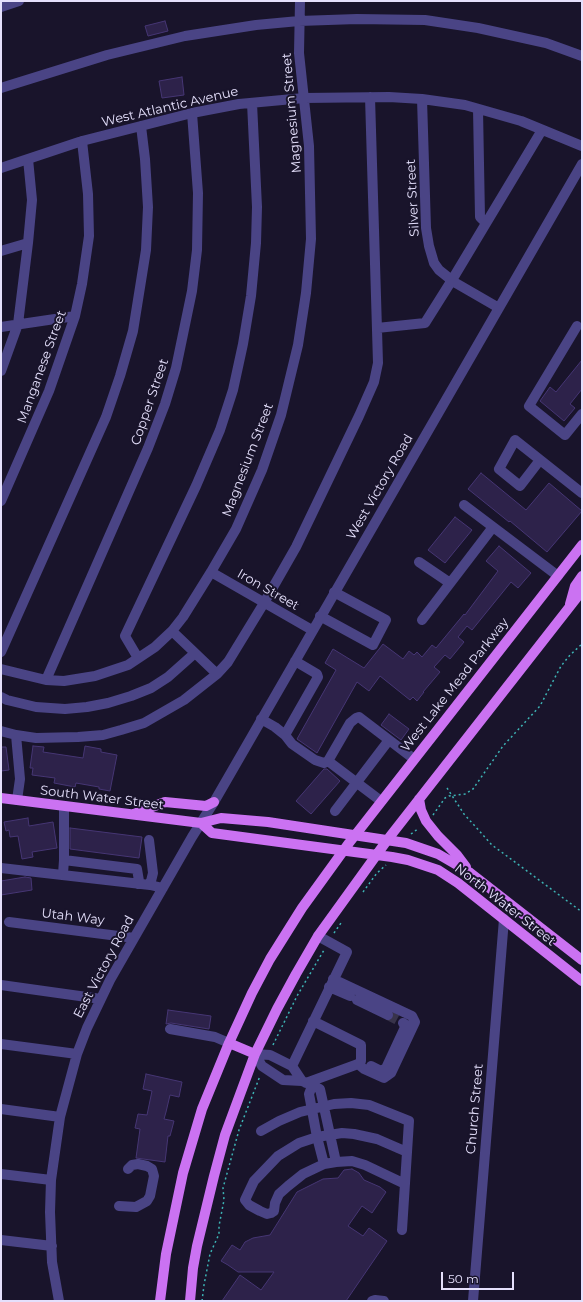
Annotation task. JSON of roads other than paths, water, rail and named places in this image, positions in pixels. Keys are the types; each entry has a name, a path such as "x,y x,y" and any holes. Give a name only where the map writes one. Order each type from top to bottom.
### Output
{"main road":[{"name":"West Lake Mead Parkway","path":"160,1301 166,1254 183,1173 202,1109 229,1043 252,993 270,960 302,908 349,843 582,545"},
{"path":"569,608 575,586 582,576"},
{"path":"190,1301 194,1261 225,1135 255,1054 277,1009 318,936 382,847 582,591"},
{"name":"South Water Street","path":"1,798 201,823 221,818 268,822 349,843 360,853"},
{"path":"419,799 421,810 426,821 438,836 457,855 469,872"},
{"path":"133,815 165,802 206,806 214,802"},
{"name":"South Water Street","path":"201,823 212,833 349,843 372,837"},
{"name":"North Water Street","path":"372,837 382,847 408,860 438,870 458,883 582,981"},
{"name":"North Water Street","path":"360,853 406,843 438,854 469,872 582,960"},
{"path":"229,1043 255,1054"}],"street":[{"path":"1,7 19,1"},
{"name":"Magnesium Street","path":"1,669 46,680 64,681 96,676 128,665 155,647 184,617 236,529 262,470 281,414 298,345 306,293 311,239 309,146 299,53 300,1"},
{"path":"1,88 107,55 185,36 256,25 299,22 357,19 425,20 478,28 546,43 582,56"},
{"path":"1,731 36,738 103,735 144,722 165,712 184,700 217,674 228,662 264,603 296,547 359,416 374,382 378,363 370,97"},
{"name":"West Atlantic Avenue","path":"1,168 82,141 192,113 252,103 304,98 390,97 422,99 465,106 521,121 582,146"},
{"name":"Silver Street","path":"422,99 426,228 434,263 439,270 452,280 499,308"},
{"path":"138,658 125,636 193,493 220,430 233,390 243,344 251,296 256,243 257,207 252,103"},
{"path":"478,109 480,217 486,223"},
{"name":"Copper Street","path":"46,680 148,448 165,404 176,368 192,291 197,250 198,193 192,113"},
{"path":"1,652 106,417 133,332 146,250 148,207 145,159 140,126"},
{"path":"377,328 425,323 542,130"},
{"name":"Manganese Street","path":"1,502 49,391 75,316 82,284 88,236 88,194 82,141"},
{"path":"1,371 18,324 32,200 28,159"},
{"name":"West Victory Road","path":"201,823 582,164"},
{"path":"1,251 28,243"},
{"path":"1,327 75,316"},
{"path":"576,326 529,406 565,435 582,414"},
{"path":"540,460 582,493"},
{"path":"464,505 558,576"},
{"path":"422,620 493,527"},
{"path":"419,562 450,583"},
{"name":"Iron Street","path":"211,572 312,630"},
{"path":"320,616 373,645 386,620 334,592"},
{"path":"172,631 217,674"},
{"path":"1,697 7,700 36,707 58,709 87,707 108,703 151,688 168,677 195,653"},
{"path":"285,735 318,677 317,674 295,661"},
{"path":"261,720 275,727 285,735 292,744 315,760 324,763 328,761 350,724 359,717 414,759"},
{"path":"16,735 20,779 17,800"},
{"path":"335,811 389,740"},
{"path":"328,761 381,801"},
{"path":"63,874 64,806"},
{"name":"East Victory Road","path":"59,1301 52,1262 50,1212 51,1180 60,1117 77,1054 87,1028 110,980 201,823"},
{"path":"149,840 154,873 150,885"},
{"path":"64,860 137,868 138,884"},
{"path":"1,868 63,874 163,888"},
{"name":"Church Street","path":"473,1301 504,919"},
{"name":"Utah Way","path":"9,922 134,938"},
{"path":"292,1066 347,952 318,936"},
{"path":"331,983 354,998 388,1015"},
{"path":"313,1021 361,1045 360,1063 364,1069 384,1078 391,1073 415,1022 412,1016 392,1006 331,983"},
{"path":"1,985 100,999"},
{"path":"307,1083 360,1063 381,1070 386,1068 406,1025 402,1023"},
{"path":"170,1029 215,1037 229,1043"},
{"path":"1,1044 77,1054"},
{"path":"255,1054 270,1055 292,1066 307,1083 311,1109 324,1164"},
{"path":"255,1054 262,1066 283,1080 307,1083 320,1089 336,1162"},
{"path":"261,1131 289,1116 311,1109 351,1103 369,1105 409,1121 402,1230"},
{"path":"1,1109 60,1117"},
{"path":"404,1184 365,1165 352,1161 336,1162 324,1164 303,1174 279,1194 272,1213 267,1214 260,1211 249,1205 245,1200 254,1181 278,1156 299,1143 317,1137 342,1133 367,1136 386,1142 407,1152"},
{"path":"119,1206 136,1207 147,1201 150,1196 154,1176 152,1169 148,1166 138,1164 132,1165 128,1169"},
{"path":"1,1174 51,1180"},
{"path":"1,1240 52,1246"},
{"path":"372,1301 384,1301"}],"tunnel":[{"path":"388,1015 403,1023"}]}
